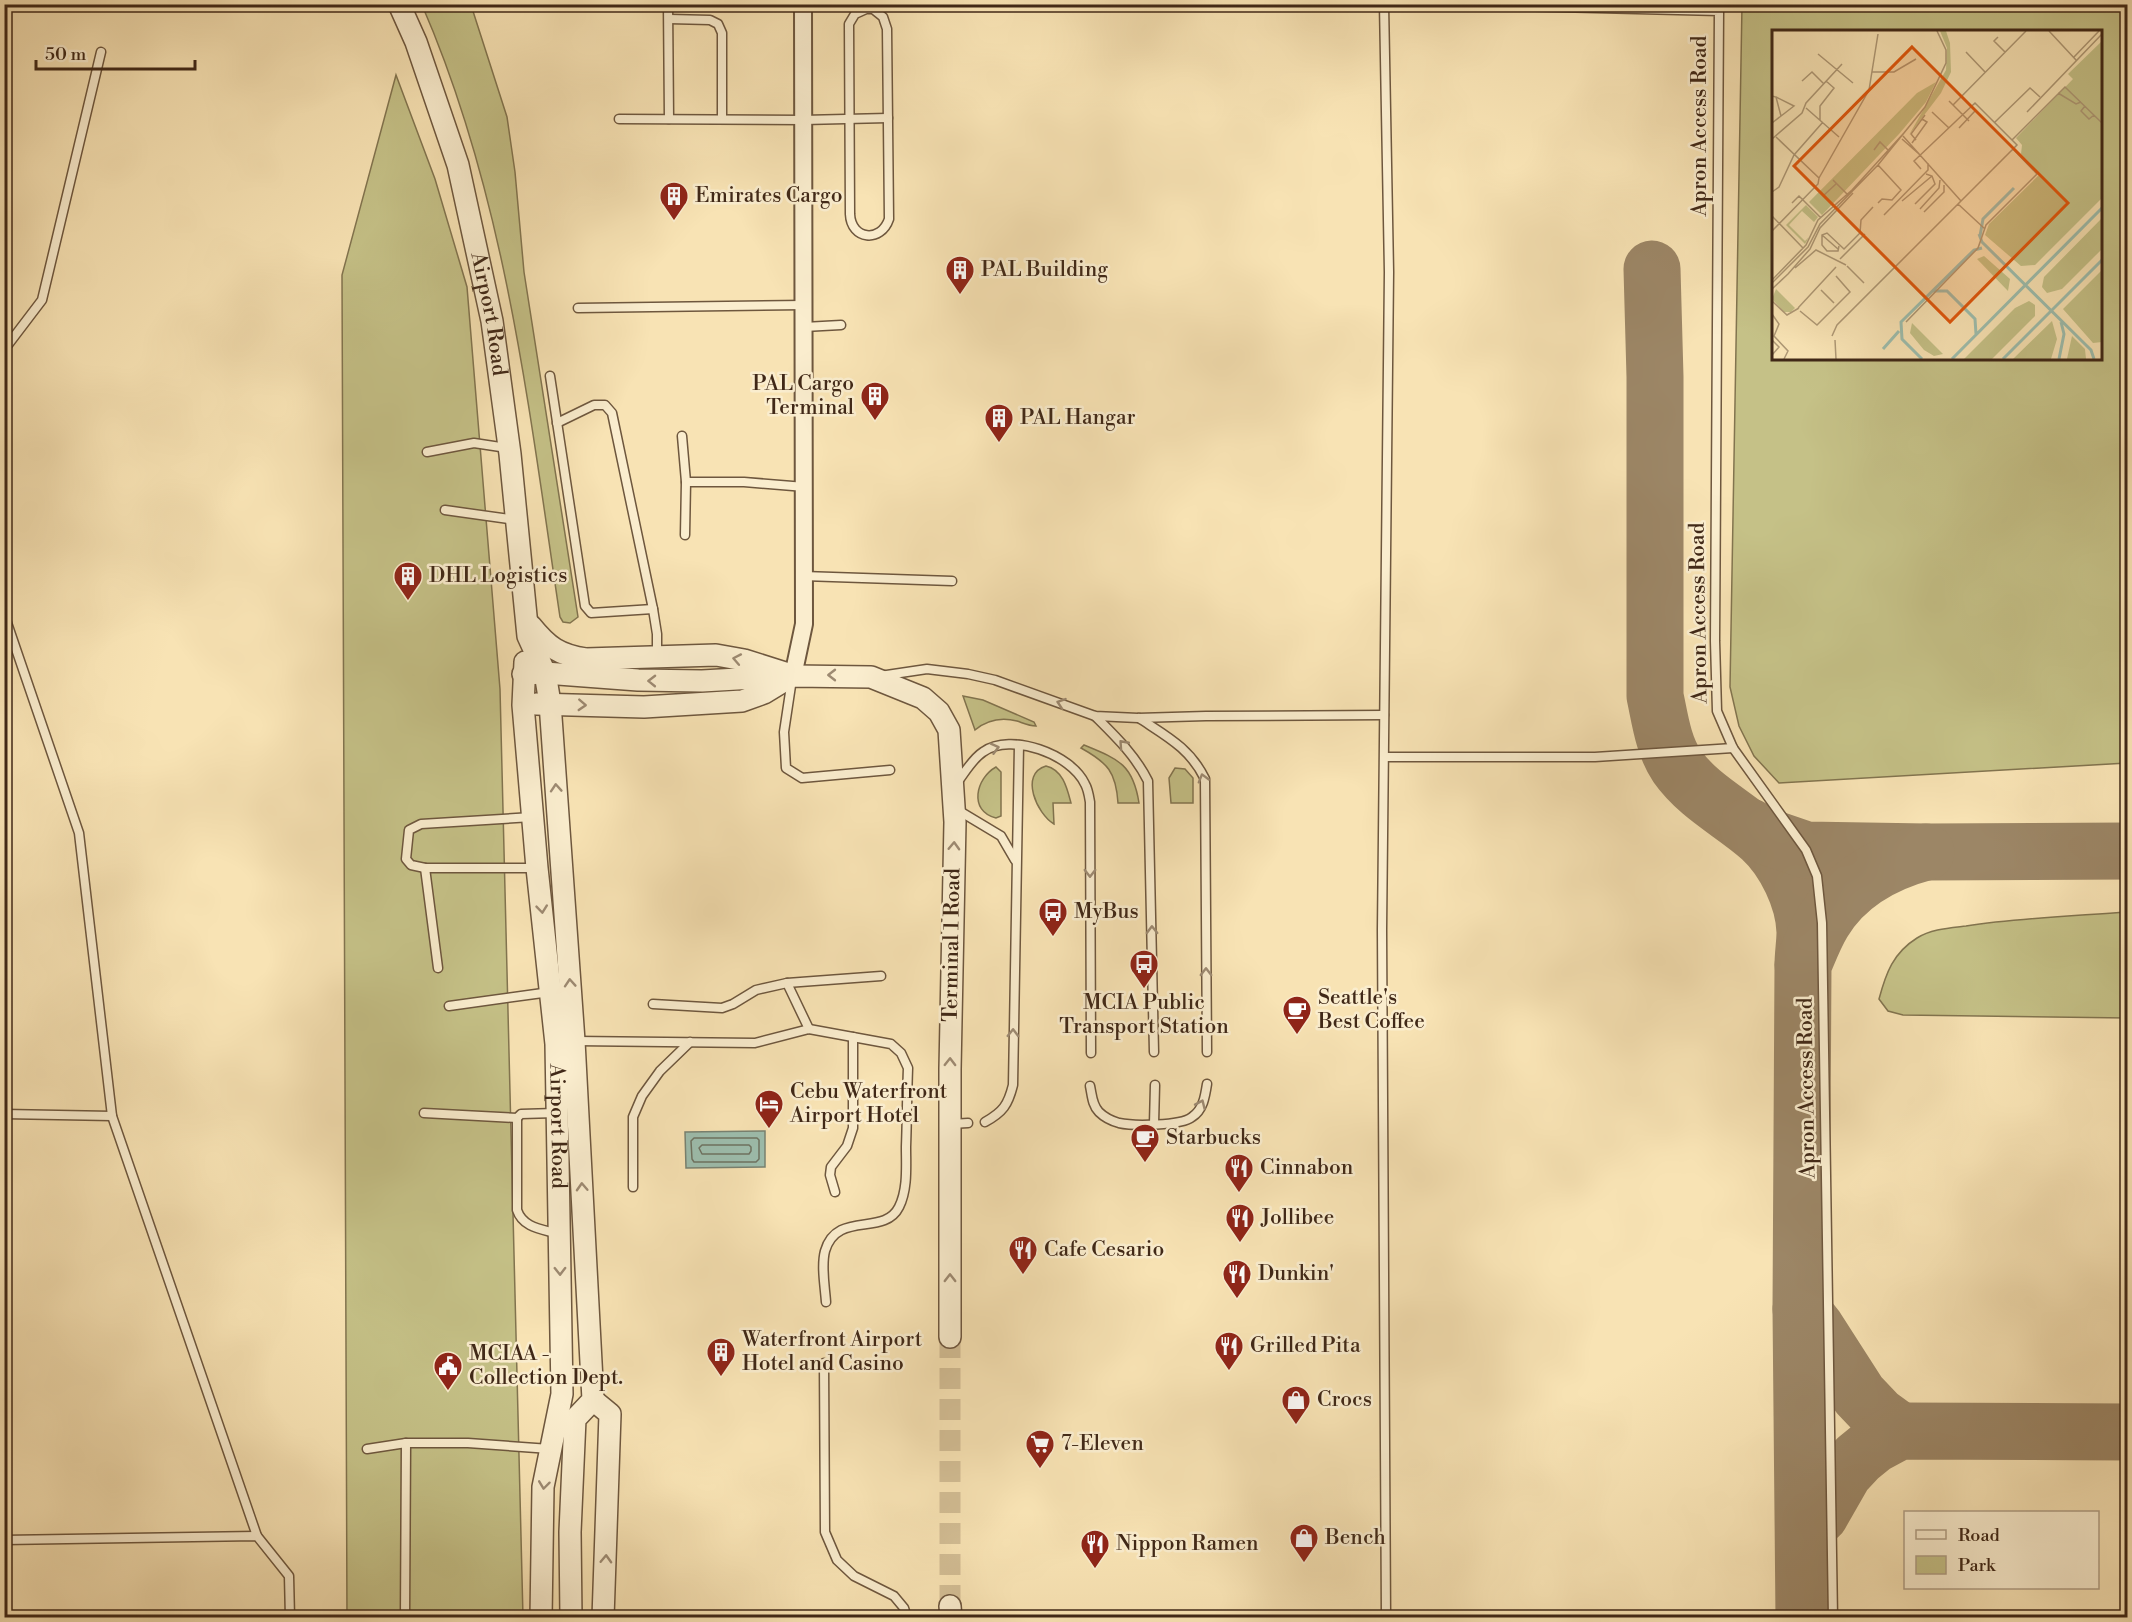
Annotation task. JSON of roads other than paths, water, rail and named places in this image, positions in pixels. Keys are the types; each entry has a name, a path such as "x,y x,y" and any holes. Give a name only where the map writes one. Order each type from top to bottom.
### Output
{"street":[{"name":"Airport Road","path":"399,4 416,42 458,165 492,321 509,448 527,628 523,705 537,868 550,992 565,1043 557,1113 562,1394 543,1486 541,1617"},
{"path":"523,705 550,703 644,707 742,701 764,693 793,676 804,624 803,4"},
{"name":"Airport Road","path":"527,628 545,673 550,703 565,1043 593,1400"},
{"name":"Terminal 1 Road","path":"527,628 543,642 569,657 586,659 716,655 764,665 793,676"},
{"name":"Terminal 1 Road","path":"524,674 545,673 638,680 702,681 793,676 871,677 923,698 939,712 949,730 954,797 959,1124 950,1337"},
{"path":"571,1617 570,1532 575,1419 593,1400 610,1414 603,1617"}],"lane":[{"path":"668,4 669,119"},
{"path":"1384,4 1389,272 1382,953 1386,1617"},
{"name":"Apron Access Road","path":"1431,4 1719,11 1715,641 1717,711 1733,748 1806,850 1817,876 1822,923 1833,1617"},
{"path":"866,9 879,12 886,22 888,118 889,219 883,230 872,236 860,234 850,220 849,24 855,14 866,9"},
{"path":"669,19 710,20 718,24 722,33 722,119"},
{"path":"4,350 42,300 101,52"},
{"path":"619,119 888,118"},
{"path":"578,308 804,305"},
{"path":"804,327 841,325"},
{"path":"550,376 585,606 591,613 653,609"},
{"path":"557,423 594,405 605,405 612,413 653,609 657,634 657,657"},
{"path":"682,436 686,482 686,534"},
{"path":"428,452 474,443 509,448"},
{"path":"686,482 744,482 805,487"},
{"path":"445,510 516,520"},
{"path":"803,576 952,581"},
{"path":"4,614 79,833 112,1116 257,1536 289,1576 290,1617"},
{"path":"871,677 927,669 968,674 995,680 1095,716 1138,718 1384,715"},
{"path":"793,676 784,732 786,768 802,778 890,770"},
{"path":"1095,716 1124,744 1140,765 1148,781 1154,1052"},
{"path":"1138,718 1180,745 1197,763 1205,779 1207,1052"},
{"path":"1015,860 1001,836 954,797 981,753 995,745 1019,745 1048,752 1071,767 1085,784 1090,802 1091,1053"},
{"path":"985,1122 1008,1103 1012,1085 1019,745"},
{"path":"1385,756 1594,757 1733,748"},
{"path":"533,817 421,824 409,830 406,859 411,865 425,868 537,868"},
{"path":"425,868 438,968"},
{"path":"653,1004 722,1008 756,990 787,983 881,976"},
{"path":"787,983 809,1029"},
{"path":"449,1006 550,992"},
{"path":"565,1043 754,1043 809,1029 891,1044 901,1053 908,1068 905,1189 899,1208 891,1216 878,1222 847,1227 837,1232 829,1241 825,1253 826,1302"},
{"path":"835,1192 830,1174 831,1167 847,1146 853,1128 853,1036"},
{"path":"633,1187 633,1117 642,1096 660,1071 690,1042"},
{"path":"1090,1086 1097,1110 1106,1118 1119,1123 1154,1124 1179,1123 1191,1119 1199,1112 1207,1084"},
{"path":"1154,1124 1155,1085"},
{"path":"424,1113 517,1118 527,1113 557,1113"},
{"path":"4,1114 112,1116"},
{"path":"517,1118 517,1210 520,1218 526,1224 559,1234"},
{"path":"824,1363 825,1532 837,1560 854,1576 894,1596 904,1608 907,1617"},
{"path":"405,1617 406,1443"},
{"path":"367,1449 406,1443 468,1443 550,1449"},
{"path":"4,1540 257,1536"}],"water":[{"path":"765,1131 765,1167 686,1168 685,1132"}],"tunnel":[{"path":"950,1337 950,1606"}],"place":[{"name":"Emirates Cargo","path":"674,222"},
{"name":"PAL Building","path":"960,296"},
{"name":"PAL Cargo Terminal","path":"875,422"},
{"name":"PAL Hangar","path":"999,444"},
{"name":"DHL Logistics","path":"408,602"},
{"name":"MyBus","path":"1053,938"},
{"name":"MCIA Public Transport Station","path":"1144,990"},
{"name":"Seattle's Best Coffee","path":"1297,1036"},
{"name":"Cebu Waterfront Airport Hotel","path":"769,1130"},
{"name":"Starbucks","path":"1145,1164"},
{"name":"Cinnabon","path":"1239,1194"},
{"name":"Jollibee","path":"1240,1244"},
{"name":"Cafe Cesario","path":"1023,1276"},
{"name":"Dunkin'","path":"1237,1300"},
{"name":"Grilled Pita","path":"1229,1372"},
{"name":"Waterfront Airport Hotel and Casino","path":"721,1378"},
{"name":"MCIAA - Collection Dept.","path":"448,1392"},
{"name":"Crocs","path":"1296,1426"},
{"name":"7-Eleven","path":"1040,1470"},
{"name":"Bench","path":"1304,1564"},
{"name":"Nippon Ramen","path":"1095,1570"}]}
